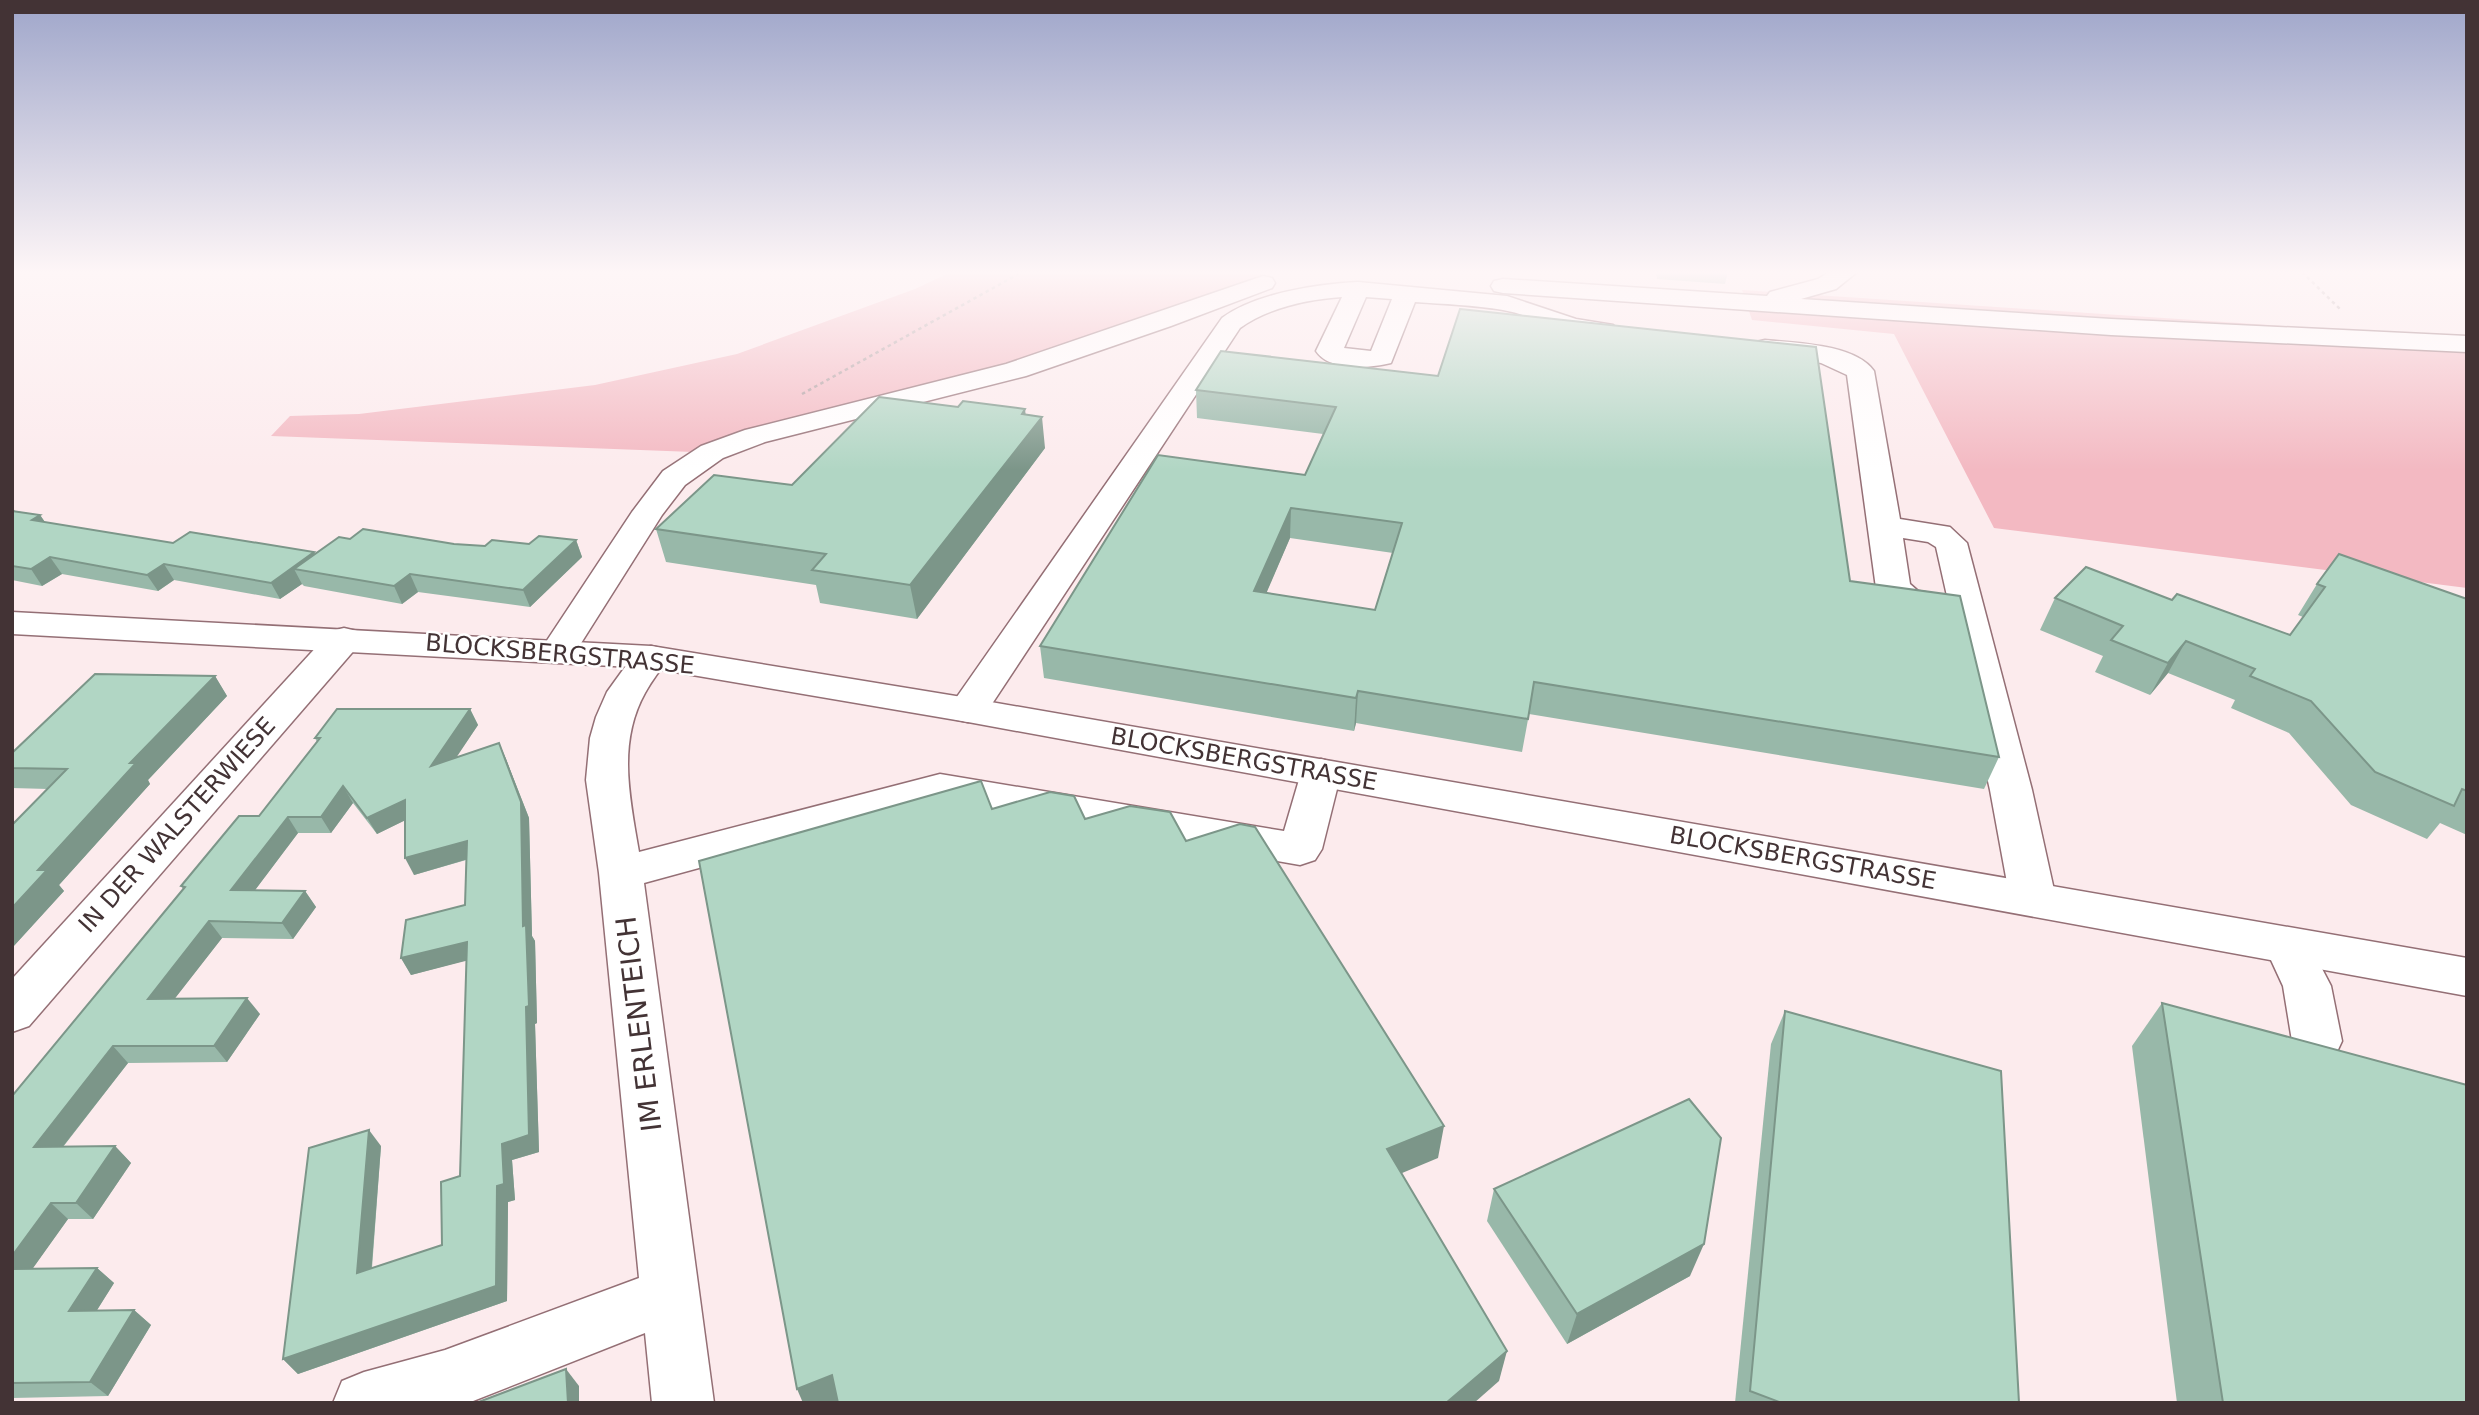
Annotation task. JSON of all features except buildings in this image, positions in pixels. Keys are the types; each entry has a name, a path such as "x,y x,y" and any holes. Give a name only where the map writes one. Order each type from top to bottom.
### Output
{"main road":[{"path":"558,650 648,512 674,478 712,452 755,436 950,389 1040,363 1109,338"},
{"path":"968,710 1221,338"},
{"path":"1335,338 1329,351 1336,355 1375,359 1382,357 1389,338"},
{"path":"2330,338 2467,344"},
{"path":"1738,345 1821,355 1848,362 1860,371 1893,588 1908,599 1967,609"},
{"path":"1885,526 1938,534 1951,543 2011,790 2033,899"},
{"name":"BLOCKSBERGSTRASSE","path":"12,623 651,657 968,710 2467,977"},
{"name":"IN DER WALSTERWIESE","path":"12,1012 344,639"},
{"name":"IM ERLENTEICH","path":"651,657 626,692 610,738 606,780 621,873 683,1403"},
{"path":"621,873 940,788 1300,849 1321,773"},
{"path":"2288,947 2307,986 2317,1041"},
{"path":"364,1403 445,1381 672,1294"}],"path":[{"path":"802,394 903,338"}],"shaded area":[{"path":"781,338 1092,338 720,453 271,436 290,416 359,414 595,385 737,354"},
{"path":"1896,338 2353,338 2467,344 2467,588 1994,528"}]}
